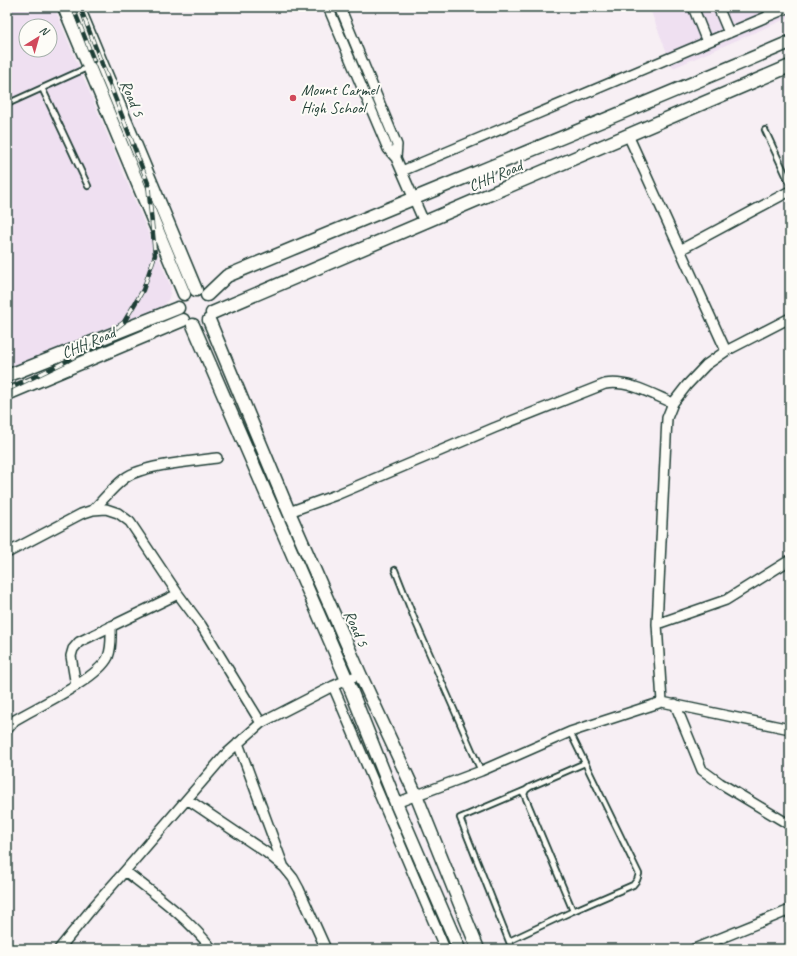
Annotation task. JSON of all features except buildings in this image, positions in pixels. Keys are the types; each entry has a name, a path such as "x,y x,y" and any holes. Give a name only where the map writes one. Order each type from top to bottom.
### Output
{"street":[{"name":"Road 5","path":"64,7 184,294"},
{"name":"Road 5","path":"78,7 196,290"},
{"path":"328,7 388,149 396,158 424,222"},
{"path":"340,7 397,145 396,158"},
{"path":"693,7 707,42"},
{"path":"718,7 729,33"},
{"path":"402,171 790,7"},
{"path":"207,295 227,276 413,198 635,108 790,42"},
{"name":"CHH Road","path":"211,316 424,222 790,66"},
{"path":"628,135 726,351"},
{"path":"680,250 790,191"},
{"path":"196,290 207,295 212,303 211,316 204,323 188,323 179,315 178,308 180,300 184,294 196,290"},
{"name":"CHH Road","path":"7,376 178,308"},
{"name":"Road 5","path":"211,316 289,512 360,674 416,795 478,949"},
{"path":"662,702 657,624 667,418 673,403 687,385 706,365 726,351 790,318"},
{"name":"Road 5","path":"188,323 348,680 396,802 459,949"},
{"name":"CHH Road","path":"7,394 188,323"},
{"path":"289,512 336,496 494,428 605,384 615,382 626,384 673,403"},
{"path":"93,510 125,478 140,471 170,464 218,458"},
{"path":"7,553 81,514 93,510 106,509 118,513 130,522 178,594 201,625 261,723"},
{"path":"657,624 726,600 790,560"},
{"path":"76,686 70,656 73,649 79,642 178,594"},
{"path":"7,730 15,720 76,686 107,659 110,648 111,626"},
{"path":"59,949 94,906 225,755 238,743 261,723 360,674"},
{"path":"334,686 445,949"},
{"path":"396,802 481,771 570,732 662,702 790,729"},
{"path":"675,704 702,770 720,783 790,825"},
{"path":"238,743 284,867"},
{"path":"187,799 267,853 284,867 293,878 299,889 326,949"},
{"path":"125,871 184,918 212,949"},
{"path":"694,949 790,910"}],"lane":[{"path":"766,7 769,16"},
{"path":"7,104 89,67"},
{"path":"42,88 88,186"},
{"path":"765,130 790,184"},
{"path":"395,570 416,623 481,771"},
{"path":"509,940 632,885 637,880 639,874 570,732"},
{"path":"512,949 460,818 526,790 585,762"},
{"path":"526,790 524,794 573,911"}],"shaded area":[{"path":"7,7 54,7 171,287 169,298 154,317 7,373"},
{"path":"649,7 790,7 790,17 673,68"}],"railway":[{"path":"73,7 94,61"},
{"path":"7,390 67,361 91,347 124,322 143,290 155,255 148,183 80,7"}],"place":[{"name":"Mount Carmel High School","path":"293,98"}]}
